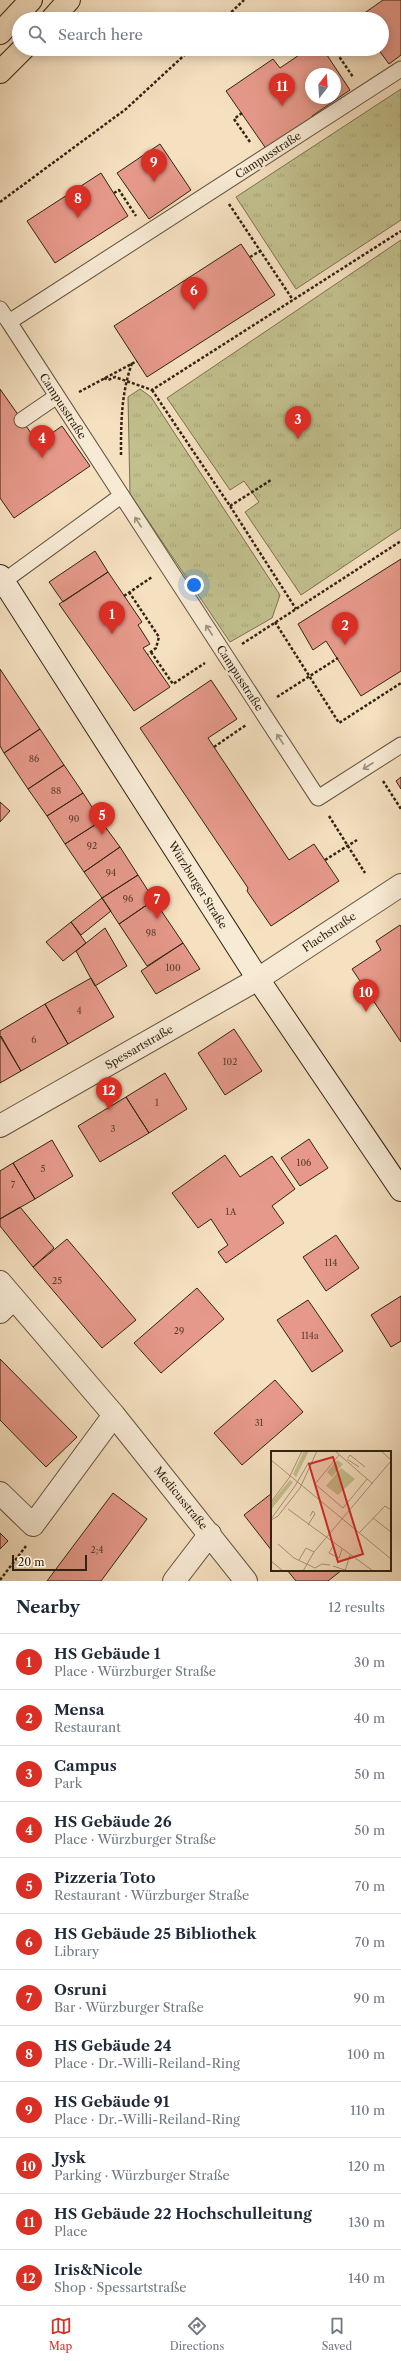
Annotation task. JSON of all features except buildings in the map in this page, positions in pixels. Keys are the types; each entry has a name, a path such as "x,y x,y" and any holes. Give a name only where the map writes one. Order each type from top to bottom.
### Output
{"highway":[{"path":"20,12 31,0"},
{"path":"59,12 70,0"},
{"path":"0,33 12,20"},
{"path":"0,72 16,56"}],"street":[{"name":"Würzburger Straße","path":"2,579 258,979 401,1190"},
{"name":"Flachstraße","path":"258,979 401,885"},
{"name":"Spessartstraße","path":"0,1126 258,979"},
{"name":"Medicusstraße","path":"4,1298 114,1415 246,1581"},
{"path":"0,1493 33,1525 114,1415"},
{"path":"174,1581 210,1534"}],"lane":[{"name":"Campusstraße","path":"318,798 59,400 4,319 147,233 401,69"},
{"path":"22,420 59,400"},
{"path":"2,579 121,496"},
{"path":"318,798 401,745"}],"path":[{"path":"231,12 244,0"},
{"path":"0,202 126,110 184,56"},
{"path":"338,56 364,93"},
{"path":"242,113 234,119 262,159"},
{"path":"218,187 293,300"},
{"path":"114,193 120,190 147,233"},
{"path":"152,390 401,231"},
{"path":"250,257 260,250"},
{"path":"59,400 137,361"},
{"path":"121,457 121,410 126,381 132,363"},
{"path":"104,378 108,380 115,377 152,390 230,506 296,609"},
{"path":"230,506 271,480"},
{"path":"129,592 159,637 156,648 149,653 173,684 296,609 401,541"},
{"path":"124,596 167,566"},
{"path":"275,622 308,677 339,723 401,683"},
{"path":"214,747 261,710 338,658"},
{"path":"318,798 364,873"},
{"path":"394,798 401,809"},
{"path":"325,860 357,840"},
{"path":"0,1580 26,1546 33,1525"}],"green space":[{"path":"401,89 401,220 296,289 236,197"},
{"path":"401,240 401,528 301,595 245,512 259,502 244,481 230,490 167,398"},
{"path":"140,389 151,397 280,595 272,618 230,642 130,494 128,397"}],"place":[{"name":"HS Gebäude 22 Hochschulleitung","path":"282,106"},
{"name":"HS Gebäude 91","path":"154,182"},
{"name":"HS Gebäude 24","path":"78,218"},
{"name":"HS Gebäude 25 Bibliothek","path":"194,310"},
{"name":"Campus","path":"298,439"},
{"name":"HS Gebäude 26","path":"42,458"},
{"name":"HS Gebäude 1","path":"112,634"},
{"name":"Mensa","path":"345,645"},
{"name":"Pizzeria Toto","path":"102,835"},
{"name":"Osruni","path":"157,919"},
{"name":"Jysk","path":"366,1012"},
{"name":"Iris&Nicole","path":"109,1110"}]}
